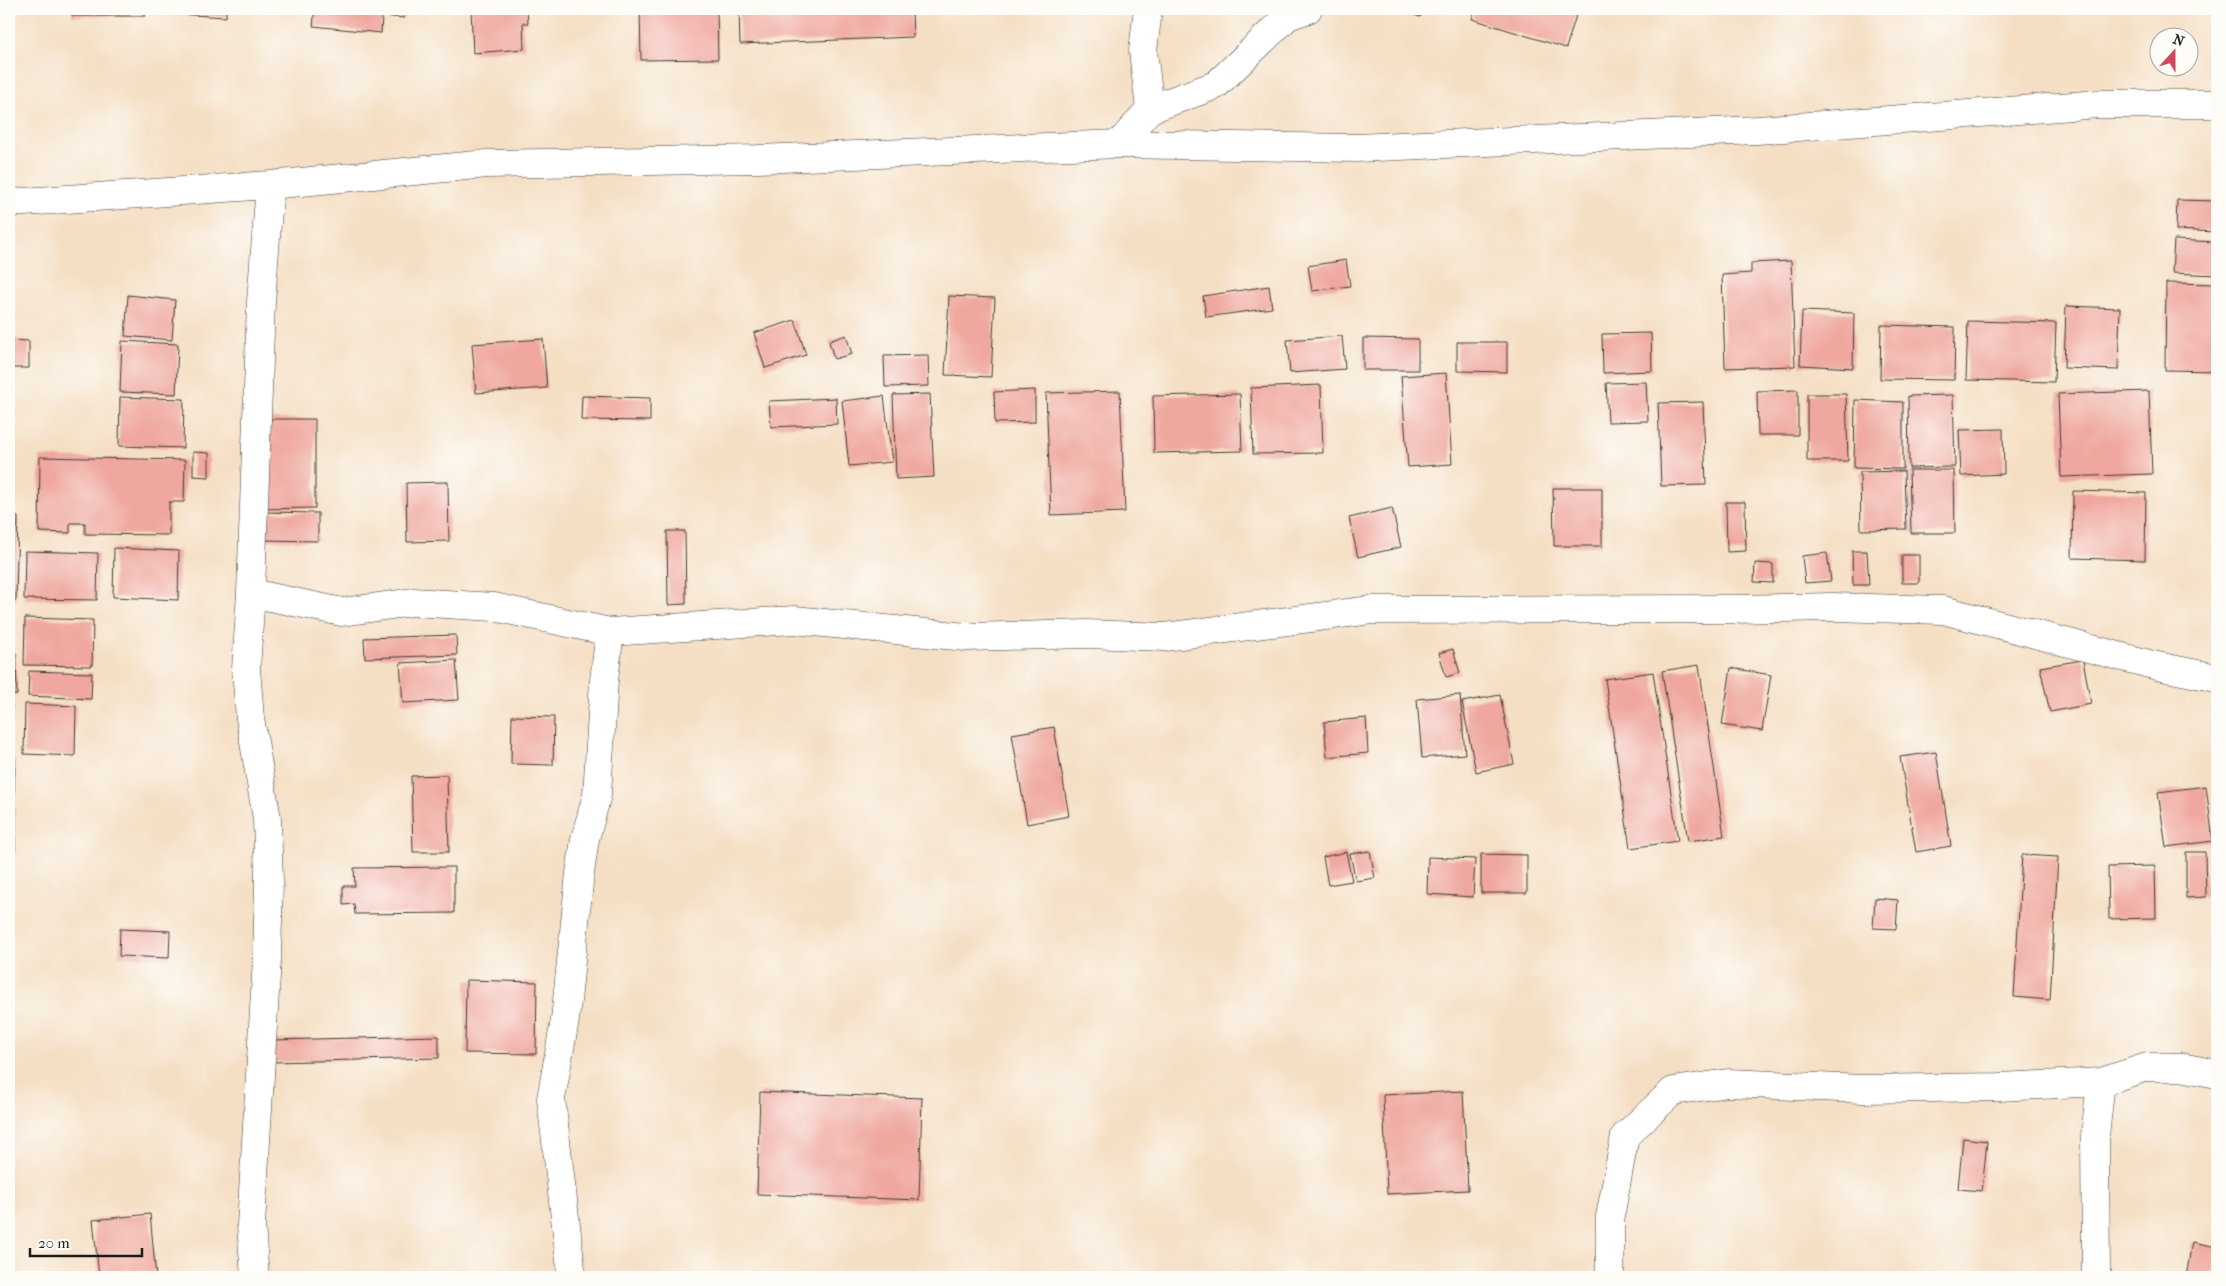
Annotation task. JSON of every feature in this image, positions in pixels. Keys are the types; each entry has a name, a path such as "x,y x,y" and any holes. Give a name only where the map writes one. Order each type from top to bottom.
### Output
{"street":[{"path":"1148,9 1143,51 1150,109"},
{"path":"1118,144 1150,109 1216,85 1288,16 1308,9"},
{"path":"9,203 270,185 487,164 758,159 1118,144 1356,148 1757,130 2099,104 2217,104"},
{"path":"255,1277 251,1225 266,968 269,881 267,819 250,718 246,669 251,593 262,302 270,185"},
{"path":"251,593 342,612 413,602 494,607 610,632 794,620 966,637 1087,634 1165,637 1371,610 1841,607 1943,610 2157,666 2217,678"},
{"path":"572,1277 551,1099 565,1020 580,873 586,839 598,796 604,680 610,632"},
{"path":"1610,1277 1610,1217 1625,1136 1673,1091 1728,1083 1863,1089 1999,1087 2102,1082 2147,1067 2181,1067 2217,1074"},
{"path":"2096,1277 2095,1136 2102,1082"}],"building":[{"path":"72,9 145,9 145,16 72,16"},
{"path":"176,9 226,9 226,17 175,14"},
{"path":"315,9 404,9 404,18 382,16 381,33 313,26"},
{"path":"471,9 527,9 528,23 523,23 524,49 473,53"},
{"path":"640,9 717,9 718,59 641,60"},
{"path":"739,9 912,9 913,37 740,44"},
{"path":"1397,9 1423,9 1420,17"},
{"path":"1475,9 1578,9 1566,48 1472,19"},
{"path":"2177,200 2217,201 2216,232 2176,230"},
{"path":"2174,240 2217,242 2217,275 2172,273"},
{"path":"1346,260 1350,286 1312,291 1308,266"},
{"path":"1791,261 1795,366 1725,368 1722,275 1751,273 1751,263"},
{"path":"2166,283 2217,284 2217,371 2165,370"},
{"path":"1269,286 1272,308 1206,317 1203,296"},
{"path":"128,295 175,300 172,340 125,336"},
{"path":"949,296 995,298 991,377 945,375"},
{"path":"2066,306 2120,308 2118,370 2064,368"},
{"path":"1802,311 1854,313 1853,368 1800,365"},
{"path":"795,320 806,355 765,368 754,333"},
{"path":"1968,321 2056,323 2054,382 1966,380"},
{"path":"1881,325 1955,327 1954,380 1880,379"},
{"path":"1651,333 1652,371 1603,373 1602,334"},
{"path":"846,335 852,354 834,359 829,341"},
{"path":"1342,336 1345,369 1290,373 1287,340"},
{"path":"1363,338 1418,339 1418,370 1363,370"},
{"path":"543,339 547,388 476,393 472,344"},
{"path":"9,340 29,341 29,368 9,368"},
{"path":"122,341 178,344 176,394 120,392"},
{"path":"1457,342 1507,342 1507,372 1457,371"},
{"path":"928,355 929,386 885,387 884,356"},
{"path":"1446,373 1452,464 1408,467 1401,376"},
{"path":"1646,382 1648,421 1608,422 1606,383"},
{"path":"1321,385 1323,453 1253,454 1251,388"},
{"path":"1035,390 1035,422 995,423 994,392"},
{"path":"1798,390 1798,435 1758,435 1757,391"},
{"path":"1120,391 1125,512 1051,515 1046,393"},
{"path":"2149,391 2152,474 2061,477 2058,394"},
{"path":"930,394 934,477 896,479 893,395"},
{"path":"1240,394 1242,451 1154,453 1153,396"},
{"path":"1807,394 1846,394 1848,461 1807,461"},
{"path":"1953,395 1955,467 1909,468 1908,396"},
{"path":"582,396 650,398 650,421 581,420"},
{"path":"884,396 892,462 849,466 842,401"},
{"path":"120,397 184,399 183,448 119,446"},
{"path":"836,398 837,424 771,427 769,401"},
{"path":"1855,400 1903,402 1903,469 1854,468"},
{"path":"1703,402 1706,485 1661,486 1658,403"},
{"path":"261,419 315,419 315,508 260,509"},
{"path":"2003,429 2004,474 1961,476 1959,430"},
{"path":"193,452 209,453 209,477 193,476"},
{"path":"40,457 185,460 184,502 169,502 169,535 85,534 85,523 70,523 70,533 39,532"},
{"path":"1909,470 1954,470 1955,533 1911,533"},
{"path":"1904,471 1906,529 1861,530 1860,472"},
{"path":"448,482 449,541 407,542 406,483"},
{"path":"1553,488 1602,488 1602,546 1554,546"},
{"path":"2073,491 2146,493 2145,560 2072,558"},
{"path":"1726,502 1745,502 1746,551 1727,552"},
{"path":"1392,508 1401,547 1358,557 1349,518"},
{"path":"263,512 318,513 318,541 263,540"},
{"path":"9,516 18,517 16,600 9,599"},
{"path":"667,531 685,531 686,604 668,605"},
{"path":"114,548 179,551 178,600 113,597"},
{"path":"25,551 98,553 97,600 24,599"},
{"path":"1852,551 1867,551 1869,585 1853,585"},
{"path":"1827,553 1831,581 1805,583 1802,556"},
{"path":"1902,555 1919,555 1919,583 1902,583"},
{"path":"1755,563 1773,564 1773,583 1754,582"},
{"path":"25,618 93,620 92,666 24,665"},
{"path":"456,635 457,655 365,658 364,638"},
{"path":"1453,649 1460,673 1446,677 1439,653"},
{"path":"9,653 16,653 17,695 9,695"},
{"path":"456,660 459,700 403,703 400,663"},
{"path":"2083,660 2091,704 2050,712 2040,667"},
{"path":"1699,665 1724,836 1688,841 1662,671"},
{"path":"1731,668 1771,675 1762,731 1722,725"},
{"path":"29,671 92,673 91,699 28,696"},
{"path":"1653,672 1678,841 1630,848 1605,679"},
{"path":"1460,695 1465,754 1422,758 1417,699"},
{"path":"1500,695 1514,764 1476,772 1462,702"},
{"path":"9,703 12,704 11,722 9,722"},
{"path":"25,704 76,706 75,756 24,754"},
{"path":"512,716 554,717 553,765 511,764"},
{"path":"1366,718 1368,753 1327,757 1324,722"},
{"path":"1054,727 1069,816 1027,824 1012,734"},
{"path":"1936,752 1951,846 1916,852 1900,757"},
{"path":"9,759 15,759 14,804 9,803"},
{"path":"447,775 449,852 413,852 411,776"},
{"path":"2206,786 2213,841 2166,847 2158,792"},
{"path":"9,808 15,808 15,852 9,852"},
{"path":"1370,851 1375,878 1356,881 1350,854"},
{"path":"1346,852 1352,881 1328,885 1323,857"},
{"path":"2186,852 2205,852 2206,897 2186,898"},
{"path":"2215,852 2217,852 2217,877 2216,877"},
{"path":"1481,854 1527,855 1527,893 1481,893"},
{"path":"2022,855 2058,857 2050,1000 2014,997"},
{"path":"1428,857 1475,859 1473,897 1427,894"},
{"path":"2155,866 2156,918 2109,919 2108,867"},
{"path":"454,867 454,913 355,914 354,904 343,905 343,886 355,886 354,868"},
{"path":"1875,898 1898,900 1896,929 1873,928"},
{"path":"9,925 12,925 10,951 9,951"},
{"path":"120,929 170,931 169,958 119,956"},
{"path":"466,980 537,982 536,1054 465,1053"},
{"path":"9,1010 12,1010 10,1047 9,1047"},
{"path":"439,1036 439,1058 273,1062 273,1040"},
{"path":"1463,1091 1468,1190 1387,1194 1383,1095"},
{"path":"760,1092 922,1098 919,1200 757,1194"},
{"path":"1963,1138 1987,1141 1982,1191 1958,1189"},
{"path":"150,1214 156,1277 99,1277 93,1220"},
{"path":"2192,1242 2217,1247 2217,1277 2186,1277"}]}
